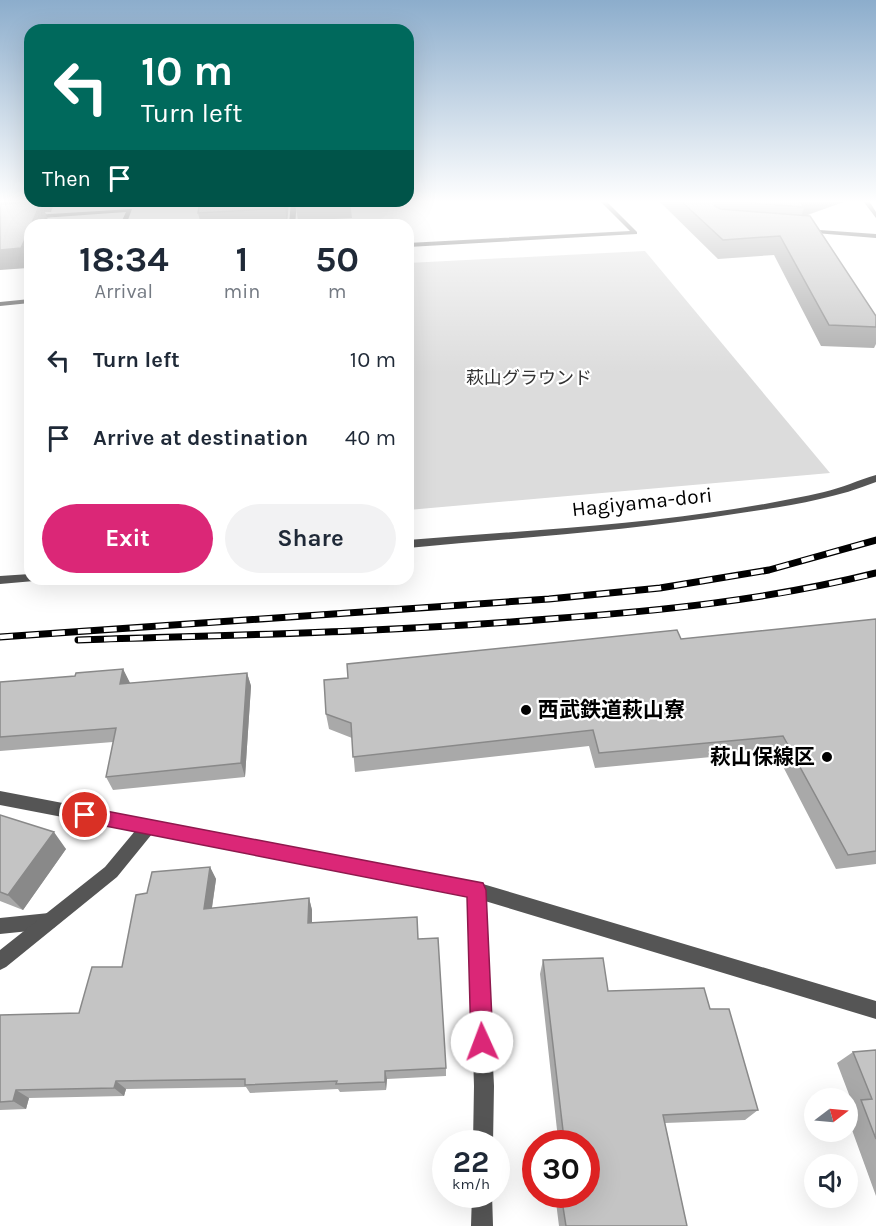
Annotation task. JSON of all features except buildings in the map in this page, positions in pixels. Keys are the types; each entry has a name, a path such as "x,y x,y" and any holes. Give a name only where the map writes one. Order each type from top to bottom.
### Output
{"street":[{"path":"0,304 24,302"},
{"name":"Hagiyama-dori","path":"414,543 651,523 722,513 794,501 876,478"},
{"path":"0,580 24,578"},
{"path":"0,798 476,890 876,1010"},
{"path":"0,961 111,872 148,827"},
{"path":"476,890 484,1086 483,1130"},
{"path":"0,926 50,921"},
{"path":"482,1208 482,1226"}],"green space":[{"name":"萩山グラウンド","path":"503,258 651,258 830,473 414,509 414,263"}],"railway":[{"path":"0,637 549,599 660,588 769,570 876,540"},
{"path":"78,640 372,630 590,616 754,597 876,573"}],"place":[{"name":"西武鉄道萩山寮","path":"526,710"},
{"name":"萩山保線区","path":"827,757"}],"route":[{"path":"85,815 476,890 482,1042"}]}
